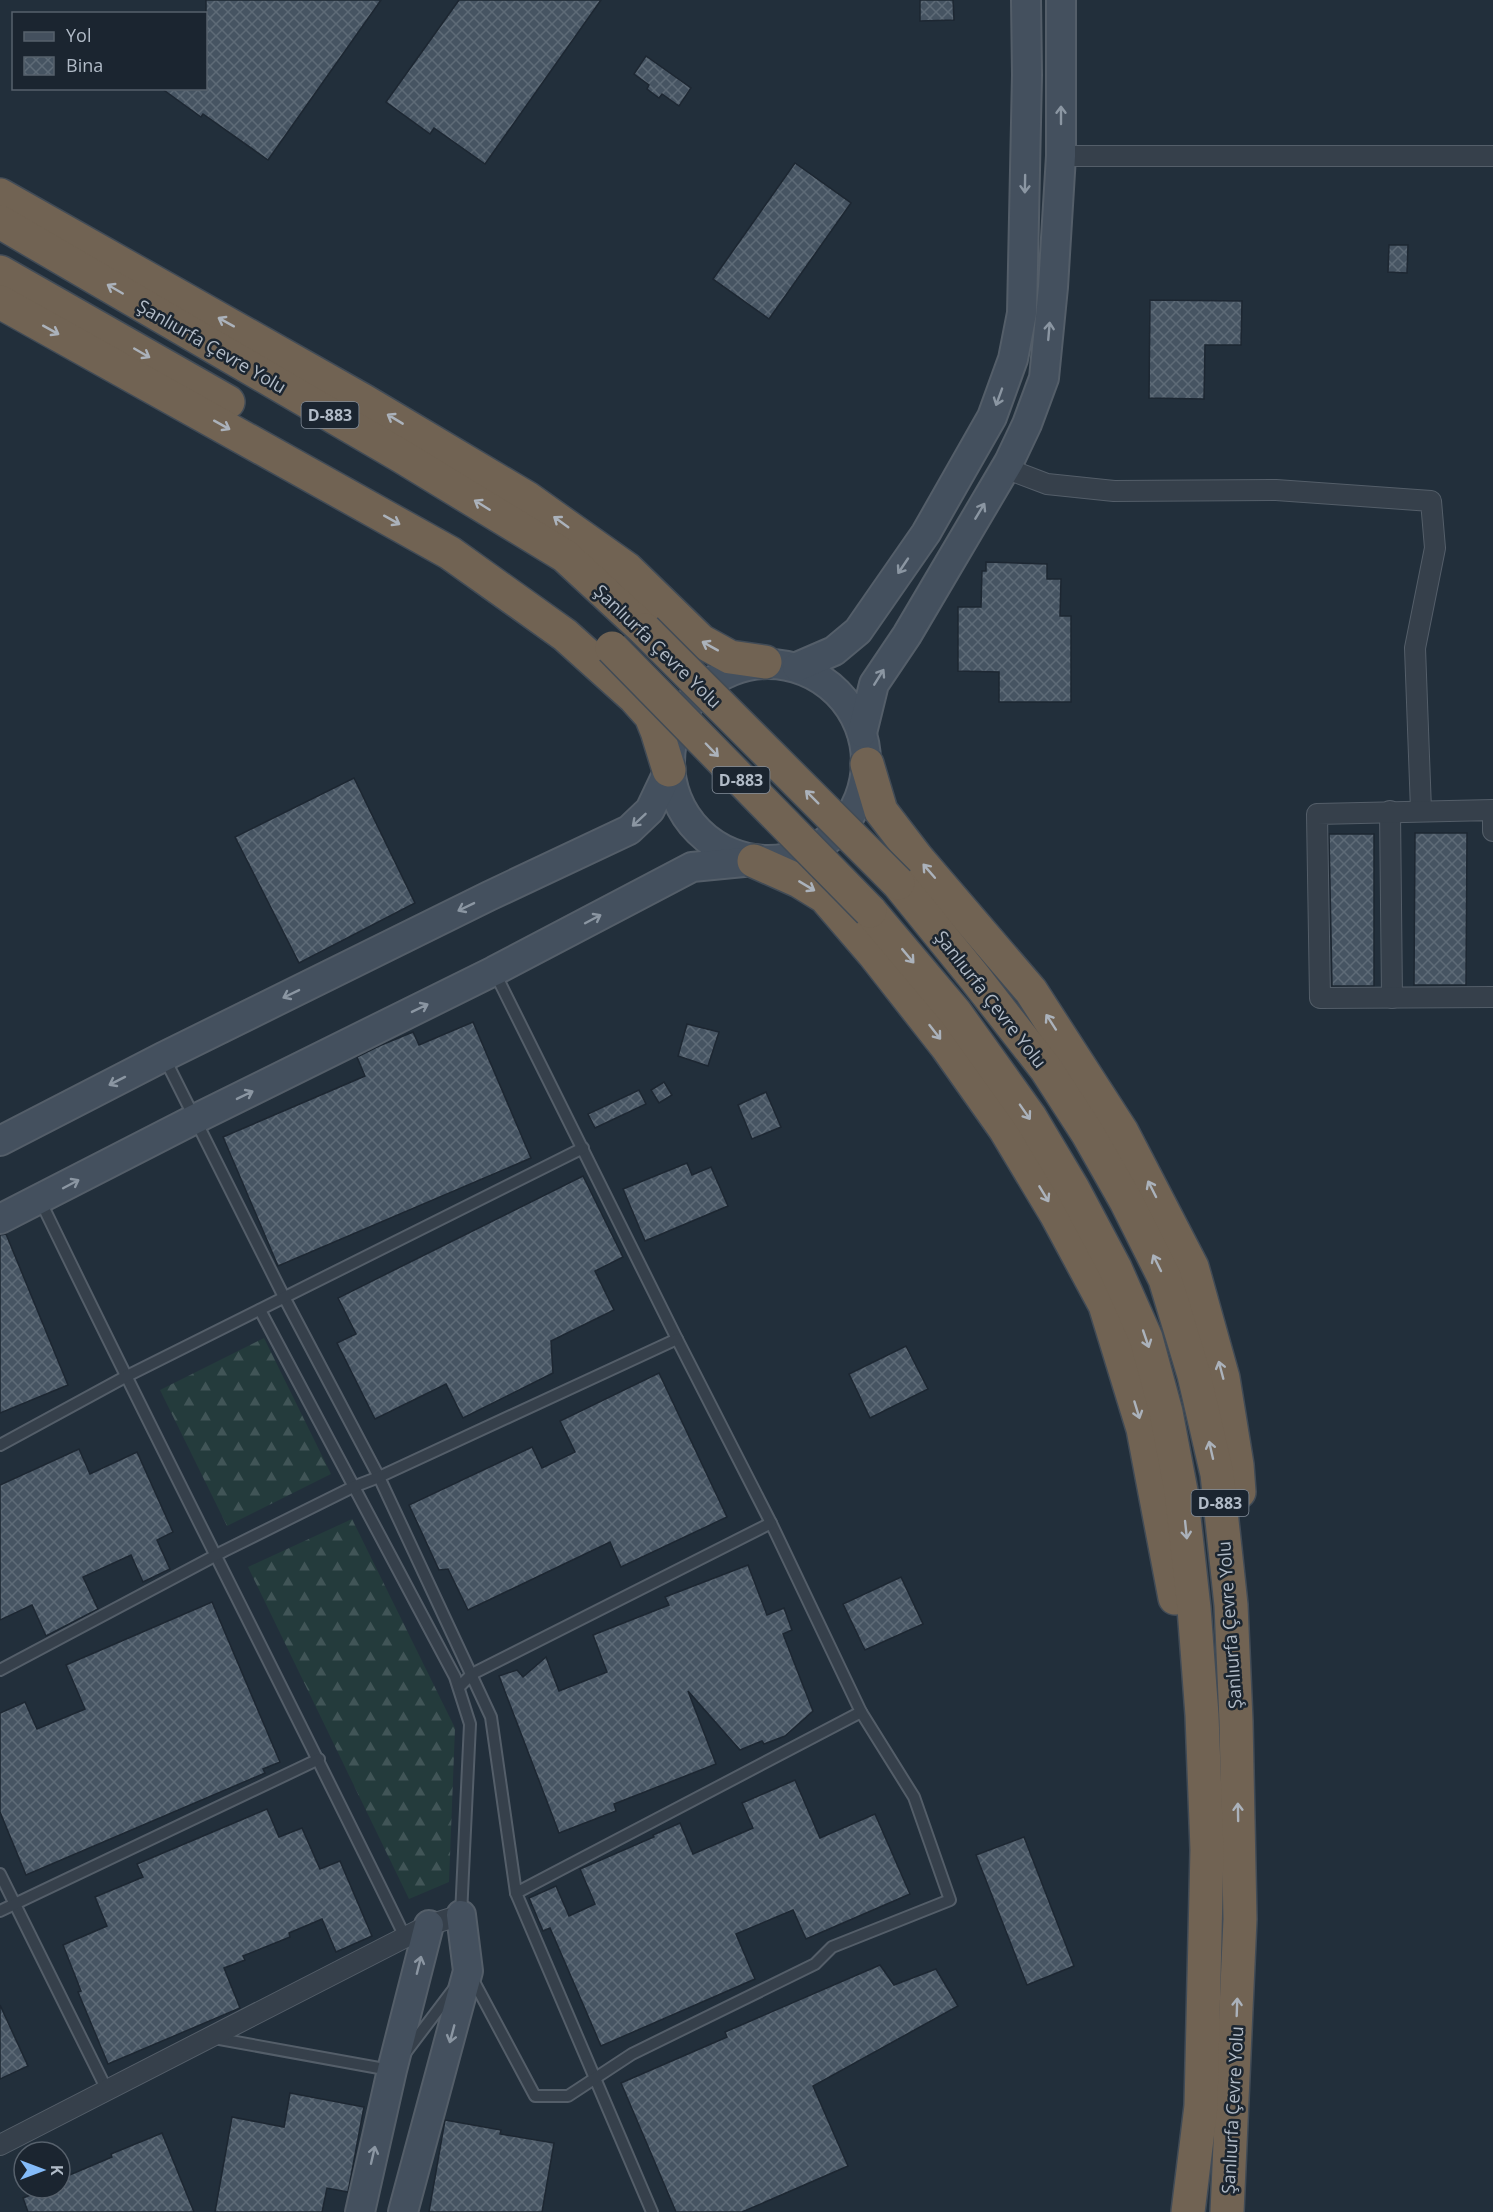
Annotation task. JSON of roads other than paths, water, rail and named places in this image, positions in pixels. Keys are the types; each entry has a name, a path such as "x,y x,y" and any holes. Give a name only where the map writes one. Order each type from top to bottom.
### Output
{"highway":[{"path":"0,195 364,401 527,498 627,569 701,641 730,657 781,665"},
{"name":"Şanlıurfa Çevre Yolu","path":"0,222 401,456 565,556 645,630 898,883 1046,1069 1088,1134 1126,1201 1165,1279 1194,1375 1216,1474 1231,1605 1240,1919 1227,2212"},
{"name":"Şanlıurfa Çevre Yolu","path":"0,272 449,527 513,570 612,648 870,911 955,1012 1030,1118 1073,1189 1115,1268 1146,1338 1166,1412 1181,1491 1194,1608 1202,1715 1207,1850 1201,2106 1188,2212"},
{"path":"0,302 450,553 565,635 634,697 651,716 669,770"},
{"path":"865,749 881,811 917,858 1031,991 1122,1132 1192,1268 1223,1378 1237,1465 1245,1600 1236,1721"},
{"path":"754,861 799,881 825,897 874,954 947,1047 1005,1129 1056,1214 1105,1305 1143,1428 1167,1565 1202,1715"}],"street":[{"path":"754,861 723,851 696,831 677,803 669,770 672,737 685,707 706,684 734,668 781,665 834,651 858,631 926,533 992,417 1013,359 1022,312 1027,75 1026,0"},
{"path":"0,1219 195,1119 494,972 692,867 788,859 819,847 844,825 861,796 874,684 906,635 1005,468 1027,424 1044,378 1053,287 1061,156 1061,0"},
{"path":"1061,156 1493,156"},
{"path":"1005,468 1047,484 1114,491 1276,490 1431,501 1436,548 1415,648 1421,810"},
{"path":"781,665 825,681 848,704 865,749"},
{"path":"0,1141 163,1057 489,896 629,830 650,810 669,770"},
{"path":"1493,831 1493,810 1317,814 1320,998 1493,998"},
{"path":"1390,811 1392,998"},
{"path":"0,2145 417,1931 461,1915 468,1971 403,2212"},
{"path":"360,2212 392,2070 417,1931"}],"lane":[{"path":"211,2037 392,2070 468,1971 535,2096 568,2096 632,2054 815,1964 832,1947 950,1900 914,1797 861,1712 771,1523 494,972"},
{"path":"163,1057 284,1297 380,1477 491,1717 516,1893 652,2212"},
{"path":"0,1445 125,1377 584,1148"},
{"path":"40,1200 125,1377 319,1759 417,1931"},
{"path":"260,1310 456,1677 470,1724 461,1915"},
{"path":"0,1670 215,1556 353,1487 380,1477 677,1339"},
{"path":"459,1687 472,1674 771,1523"},
{"path":"516,1893 861,1712"},
{"path":"0,1911 319,1759"},
{"path":"0,1874 107,2090"}]}
